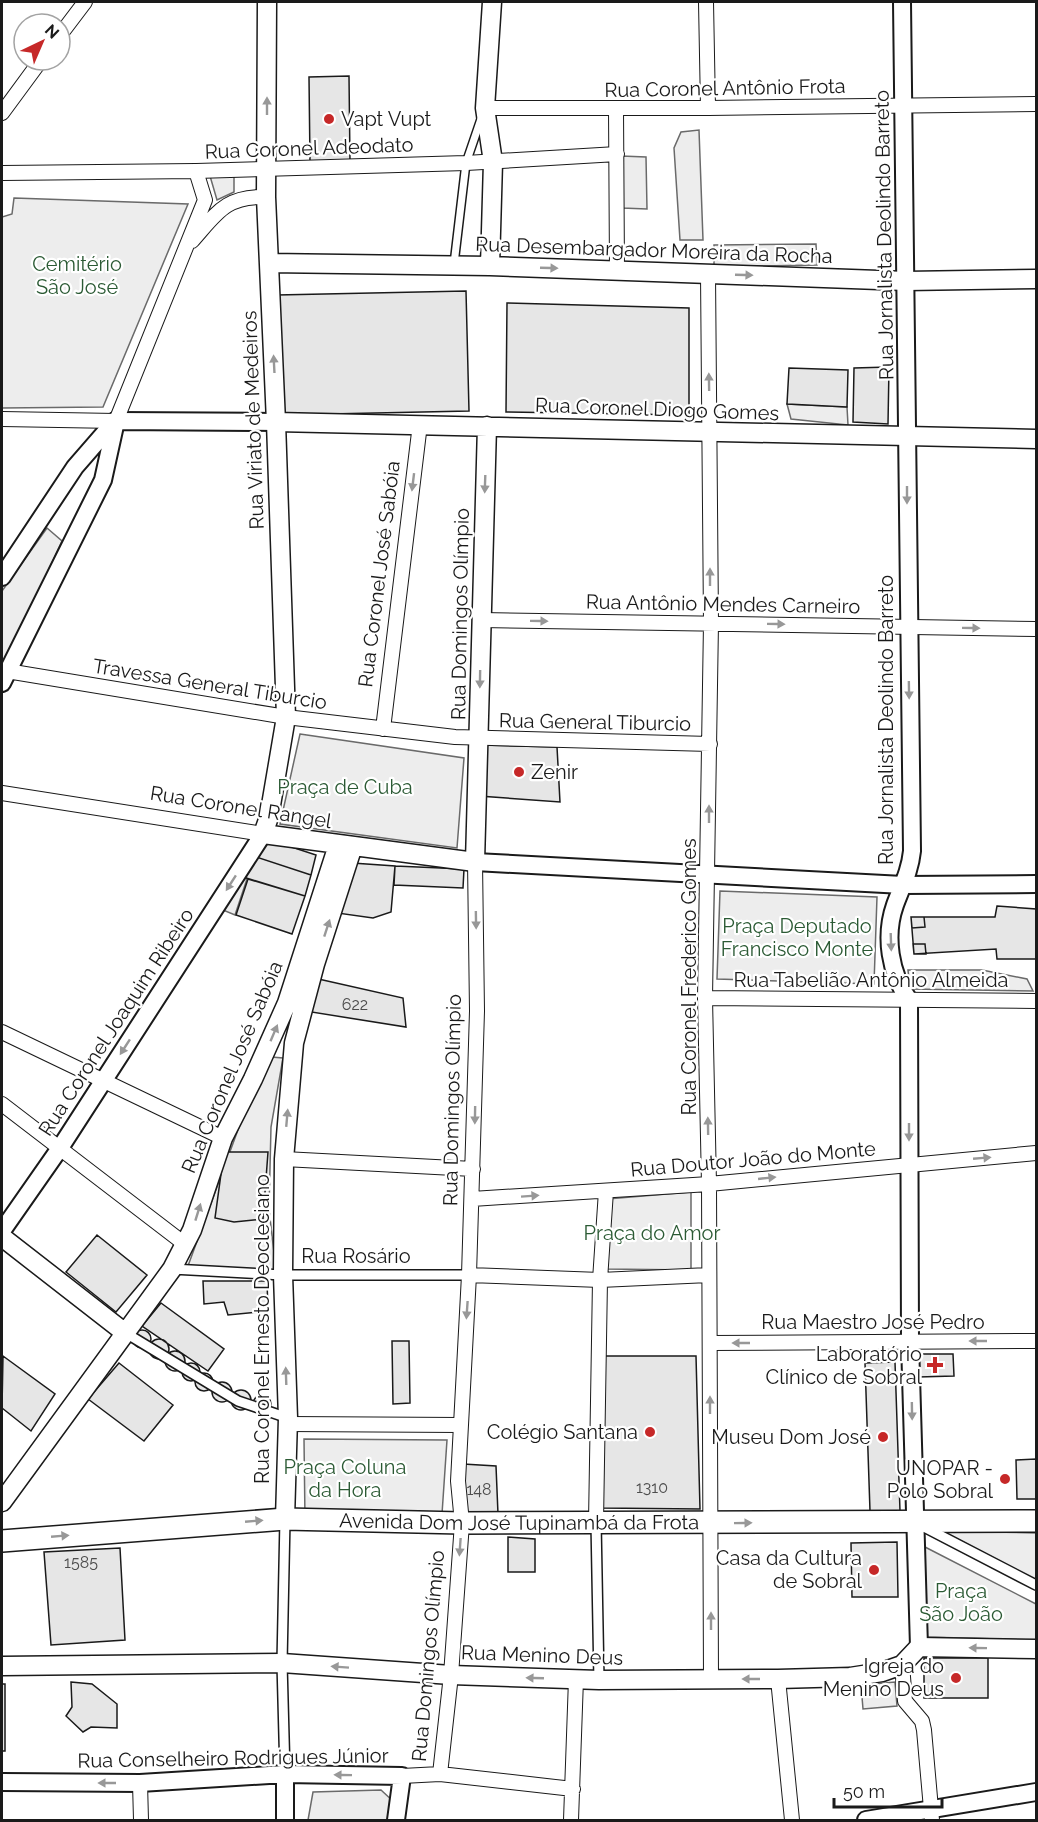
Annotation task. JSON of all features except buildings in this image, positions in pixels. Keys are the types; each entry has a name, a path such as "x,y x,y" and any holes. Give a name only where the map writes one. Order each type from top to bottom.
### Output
{"main road":[{"name":"Rua Viriato de Medeiros","path":"263,834 273,798 286,717 266,197 267,2"},
{"path":"490,266 493,162 485,108 492,2"},
{"name":"Rua Desembargador Moreira da Rocha","path":"269,263 490,266 906,280 1036,279"},
{"name":"Rua Coronel Diogo Gomes","path":"276,422 420,424 710,434 1036,439"},
{"name":"Rua Domingos Olímpio","path":"475,862 487,426"},
{"name":"Rua Coronel Rangel","path":"263,834 475,862"},
{"name":"Rua Coronel José Sabóia","path":"2,1502 172,1269 186,1245 223,1137 253,1079 286,1003 346,846"},
{"name":"Rua Coronel Ernesto Deocleciano","path":"285,1519 288,1421 283,1275 284,1159 294,1042 346,846"},
{"path":"2,1237 124,1332"},
{"name":"Avenida Dom José Tupinambá da Frota","path":"2,1541 285,1519 462,1523 711,1524 1036,1521"},
{"path":"902,1665 919,1647 1036,1649"},
{"name":"Rua Menino Deus","path":"2,1666 282,1664 451,1675 599,1680 777,1679 865,1675 902,1665"}],"street":[{"path":"72,19 85,2"},
{"path":"706,2 708,108"},
{"name":"Rua Jornalista Deolindo Barreto","path":"902,2 907,627 912,851 910,868 894,906 890,938 892,964 899,987 909,1000 910,1342 919,1647"},
{"path":"2,113 32,72"},
{"name":"Rua Coronel Antônio Frota","path":"485,108 616,109 1036,104"},
{"path":"616,109 617,271"},
{"name":"Rua Coronel Adeodato","path":"2,173 196,171 466,163 617,154"},
{"path":"4,677 103,480 116,421 206,200 196,171"},
{"path":"185,249 225,204 244,196 266,197"},
{"name":"Rua Coronel Frederico Gomes","path":"708,274 711,623 709,873 705,998 709,1184 711,1679"},
{"path":"2,419 276,422"},
{"path":"2,577 75,467 116,421"},
{"name":"Rua Coronel José Sabóia","path":"383,729 420,424"},
{"path":"75,467 92,470 103,480"},
{"name":"Rua Antônio Mendes Carneiro","path":"481,621 1036,629"},
{"name":"Travessa General Tiburcio","path":"4,677 286,717 479,740"},
{"name":"Rua General Tiburcio","path":"479,740 710,744"},
{"name":"Rua Coronel Rangel","path":"2,793 263,834"},
{"name":"Rua Coronel Joaquim Ribeiro","path":"2,1231 60,1148 263,834"},
{"path":"475,862 903,885 1036,884"},
{"name":"Rua Domingos Olímpio","path":"440,1774 451,1675 462,1523 458,1481 469,1275 477,1011 475,862"},
{"name":"Rua Tabelião Antônio Almeida","path":"705,998 1036,1001"},
{"path":"2,1032 223,1137"},
{"path":"2,1104 186,1245"},
{"name":"Rua Doutor João do Monte","path":"472,1200 709,1184 1036,1153"},
{"path":"284,1159 473,1169"},
{"path":"599,1680 596,1522 600,1280 606,1191"},
{"name":"Rua Rosário","path":"172,1269 283,1275 469,1275"},
{"path":"469,1275 600,1280 708,1275"},
{"path":"124,1332 238,1401 288,1421 460,1425"},
{"name":"Rua Maestro José Pedro","path":"710,1343 1036,1341"},
{"name":"Rua Coronel Ernesto Deocleciano","path":"285,1519 282,1664 285,1821"},
{"path":"914,1522 1036,1585"},
{"path":"902,1665 905,1701 922,1720 932,1814"},
{"path":"571,1821 576,1679"},
{"path":"777,1679 792,1821"},
{"name":"Rua Conselheiro Rodrigues Júnior","path":"2,1782 140,1783 285,1774 402,1776 440,1774 573,1789"},
{"name":"Rua Domingos Olímpio","path":"396,1821 402,1776"},
{"path":"140,1783 141,1821"},
{"path":"866,1821 932,1814 1036,1792"}],"lane":[{"path":"453,266 466,163 485,108"}],"shaded area":[{"path":"699,130 703,240 680,240 674,148 681,132"},
{"path":"621,156 646,157 647,209 622,208"},
{"path":"210,176 234,176 234,192 217,200"},
{"name":"Cemitério São José","path":"14,198 188,204 103,407 2,408 2,217 12,214"},
{"path":"816,244 817,265 714,267 714,245"},
{"path":"787,404 847,407 848,425 791,419"},
{"path":"47,528 62,541 2,670 2,591"},
{"name":"Praça de Cuba","path":"300,734 464,758 457,848 280,824"},
{"path":"240,876 247,879 235,915 218,908"},
{"name":"Praça Deputado Francisco Monte","path":"720,891 877,897 874,984 717,979"},
{"path":"908,970 982,970 1027,979 1033,991 910,989"},
{"path":"271,1057 283,1058 271,1127 269,1209 277,1279 185,1274 246,1108"},
{"name":"Praça do Amor","path":"691,1192 691,1270 605,1269 607,1199"},
{"name":"Praça Coluna da Hora","path":"304,1439 447,1440 442,1514 305,1520"},
{"name":"Praça São João","path":"942,1531 1036,1533 1036,1580"},
{"name":"Praça São João","path":"925,1547 1036,1604 1036,1640 926,1637"},
{"path":"895,1682 897,1706 863,1709 861,1685"},
{"path":"381,1790 395,1803 392,1820 308,1820 313,1792"}],"place":[{"name":"Vapt Vupt","path":"329,119"},
{"name":"Zenir","path":"519,772"},
{"name":"Laboratório Clínico de Sobral","path":"935,1365"},
{"name":"Colégio Santana","path":"650,1432"},
{"name":"Museu Dom José","path":"883,1437"},
{"name":"UNOPAR - Polo Sobral","path":"1005,1479"},
{"name":"Casa da Cultura de Sobral","path":"874,1570"},
{"name":"Igreja do Menino Deus","path":"956,1678"}]}
